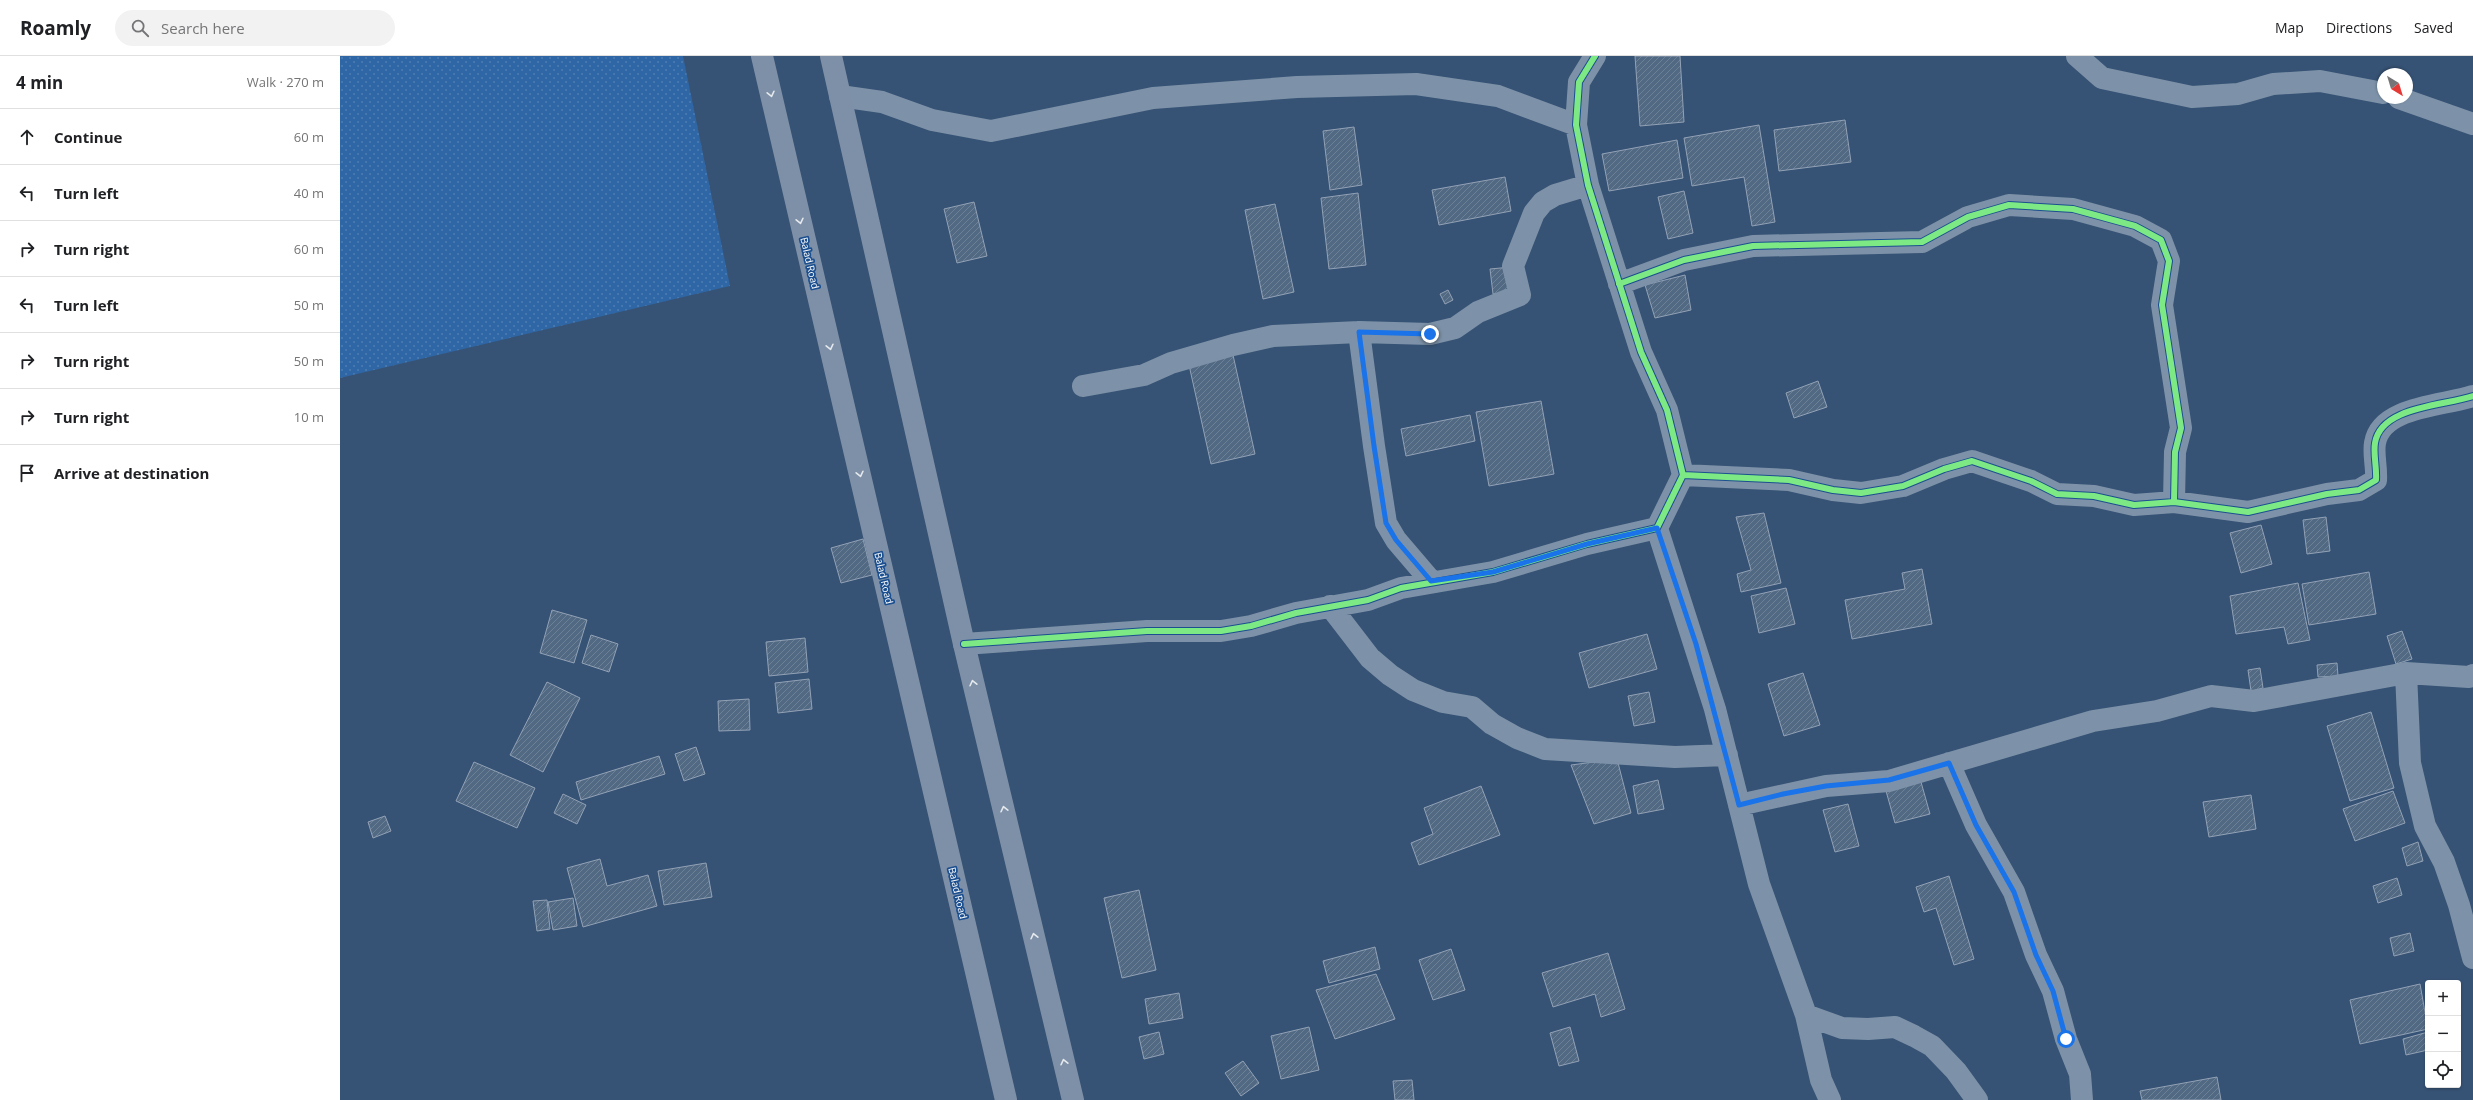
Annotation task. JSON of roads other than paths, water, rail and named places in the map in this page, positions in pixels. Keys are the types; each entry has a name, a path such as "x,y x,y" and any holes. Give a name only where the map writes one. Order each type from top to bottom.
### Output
{"highway":[{"name":"Balad Road","path":"762,56 1006,1100"},
{"path":"831,56 964,644 1073,1100"}],"street":[{"path":"1595,56 1580,82 1576,124 1588,185 1641,352 1667,410 1683,475 1657,528 1696,644 1727,755 1759,884 1806,1015 1820,1080 1830,1100"},
{"path":"2077,56 2102,78 2192,97 2238,94 2273,84 2320,81 2377,92"},
{"path":"840,96 882,102 932,120 991,131 1153,98 1297,87 1416,84 1498,96 1576,124"},
{"path":"2413,103 2473,124"},
{"path":"1082,386 1144,376 1178,361 1233,344 1273,336 1359,332 1430,334 1455,328 1478,312 1520,295 1513,266 1534,213 1543,202 1555,195 1588,185"},
{"path":"1619,284 1684,260 1753,246 1922,242 1968,218 2009,205 2073,210 2135,226 2161,240 2169,261 2162,305 2181,428 2175,452 2174,502"},
{"path":"1359,332 1386,523 1396,540 1431,581"},
{"path":"1683,475 1789,480 1833,490 1861,493 1903,486 1944,469 1972,461 2031,481 2057,494 2094,496 2134,505 2174,502 2248,512 2327,494 2359,490 2376,480 2375,443 2378,431 2387,422 2398,414 2473,396"},
{"path":"964,644 1147,632 1221,631 1330,606 1368,600 1401,588 1431,581 1493,572 1587,544 1657,528"},
{"path":"1330,606 1370,658 1390,675 1413,690 1443,702 1472,708 1498,728 1545,749 1675,757 1727,755"},
{"path":"1739,805 1783,794 1826,786 1889,780 2093,721 2157,711 2211,696 2254,701 2406,673 2469,677 2473,675"},
{"path":"2406,673 2410,763 2426,826 2444,862 2459,905 2473,958"},
{"path":"1949,763 1976,825 2014,892 2036,955 2053,991 2066,1039 2080,1074 2082,1100"},
{"path":"1806,1015 1842,1028 1868,1029 1895,1027 1914,1036 1932,1046 1956,1071 1977,1100"}]}
